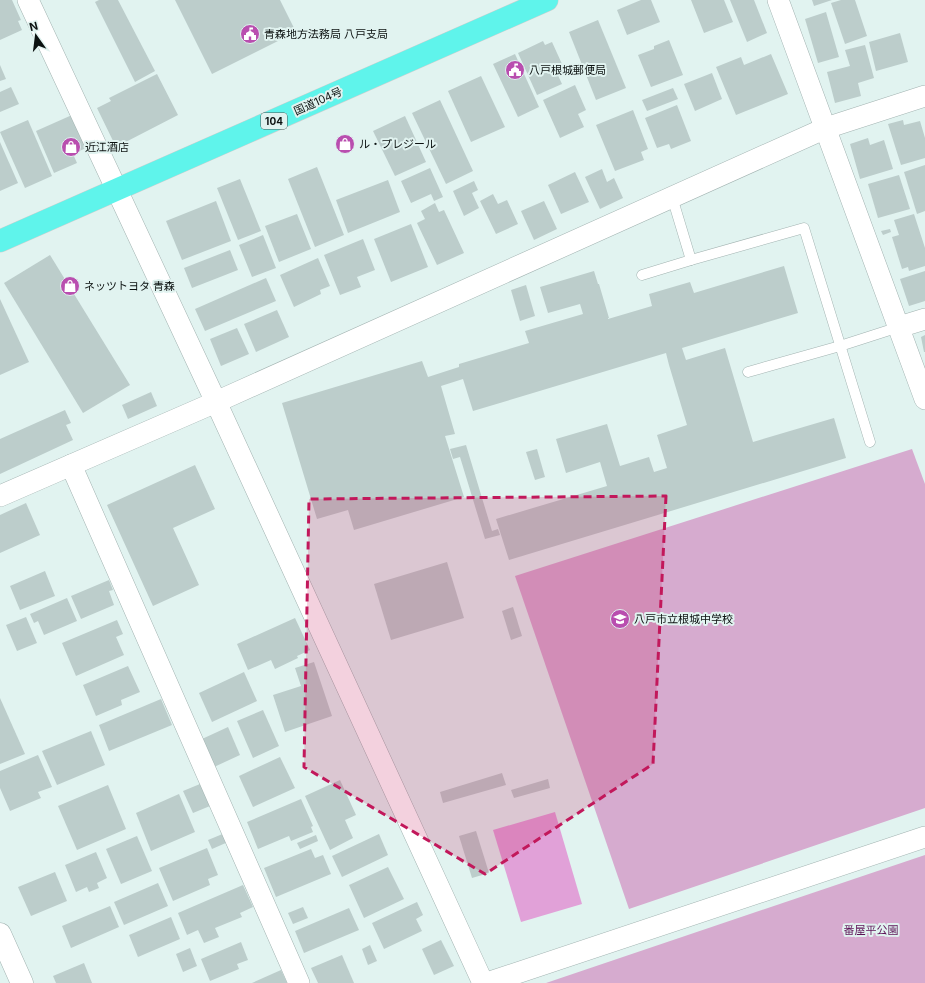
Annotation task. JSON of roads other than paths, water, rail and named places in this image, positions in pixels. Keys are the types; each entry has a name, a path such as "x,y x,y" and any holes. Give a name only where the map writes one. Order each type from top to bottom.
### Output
{"highway":[{"name":"国道104号","path":"0,241 547,0"}],"street":[{"path":"28,0 216,402 483,983"},
{"path":"778,0 925,399"},
{"path":"0,496 216,402 826,128 925,96"},
{"path":"899,327 925,319"},
{"path":"72,465 299,983"},
{"path":"487,983 925,836"},
{"path":"0,934 16,981"}],"lane":[{"path":"672,197 691,260"},
{"path":"642,274 804,228 870,442"},
{"path":"748,372 840,346 899,327"}],"place":[{"name":"青森地方法務局 八戸支局","path":"250,34"},
{"name":"八戸根城郵便局","path":"515,70"},
{"name":"ル・プレジール","path":"345,144"},
{"name":"近江酒店","path":"71,147"},
{"name":"ネッツトヨタ 青森","path":"70,286"},
{"name":"八戸市立根城中学校","path":"620,619"}],"park label":[{"name":"番屋平公園","path":"871,930"}]}
